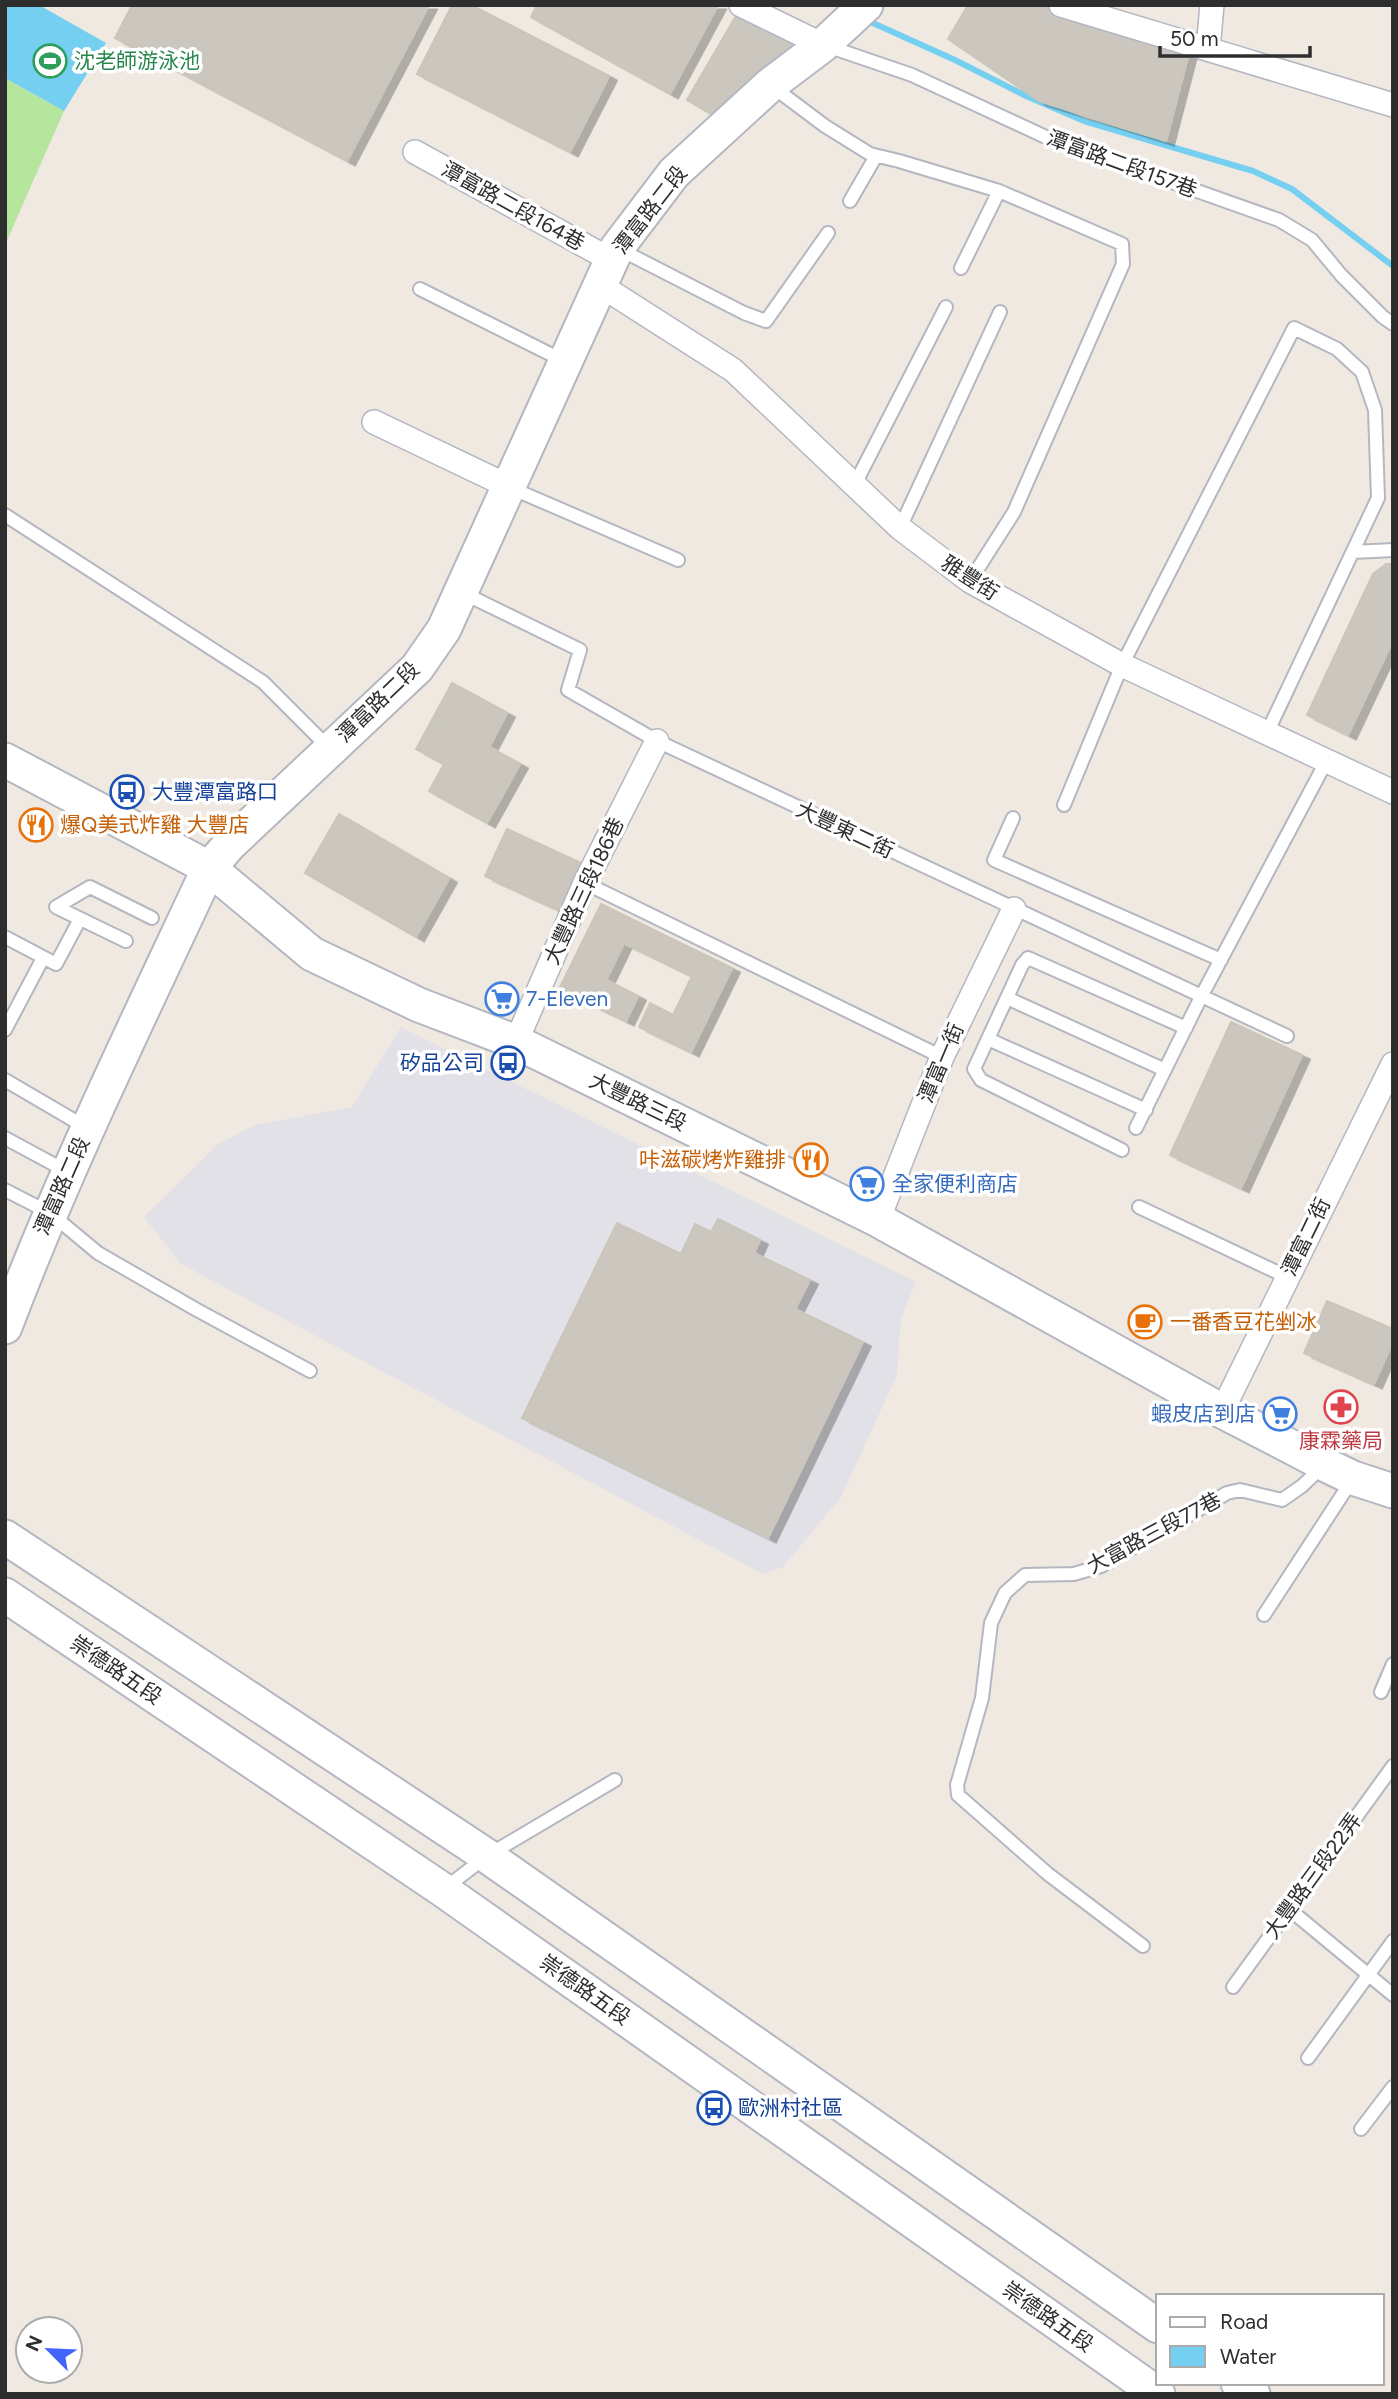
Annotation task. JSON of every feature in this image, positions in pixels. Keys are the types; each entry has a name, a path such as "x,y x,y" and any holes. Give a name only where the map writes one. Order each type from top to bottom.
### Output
{"street":[{"path":"741,5 823,45"},
{"name":"潭富路二段","path":"5,1327 26,1270 87,1128 208,868 230,844 417,668 444,629 609,264 674,173 771,85 823,45 866,5"},
{"path":"1061,5 1393,104"},
{"path":"1208,49 1212,5"},
{"name":"潭富路二段164巷","path":"415,152 609,264"},
{"name":"雅豐街","path":"609,264 733,369 900,528 970,581 1122,665 1393,792"},
{"path":"373,422 508,486"},
{"name":"大豐路三段186巷","path":"516,1042 585,883 657,741"},
{"name":"大豐路三段","path":"5,761 208,868 312,954 419,1005 516,1042 878,1220 1222,1411 1339,1471 1393,1491"},
{"name":"潭富一街","path":"878,1220 942,1057 1014,909"},
{"name":"潭富二街","path":"1222,1411 1393,1065"},
{"path":"5,1537 487,1856 1156,2325"},
{"name":"崇德路五段","path":"5,1595 443,1890 1158,2394"}],"lane":[{"name":"潭富路二段157巷","path":"823,45 912,75 1048,138 1279,220 1312,240 1341,275 1393,324"},
{"path":"771,85 825,126 870,154 999,191 1122,244 1123,264 1014,512 970,581"},
{"path":"850,201 876,156"},
{"path":"961,268 999,191"},
{"path":"609,264 766,321 828,233"},
{"path":"420,289 565,361"},
{"path":"855,484 946,307"},
{"path":"900,528 1000,312"},
{"path":"1063,805 1122,665 1294,328 1336,349 1362,372 1375,410 1378,498 1267,733"},
{"path":"508,486 678,560"},
{"path":"5,515 263,682 330,749"},
{"path":"1353,552 1393,550"},
{"name":"大豐東二街","path":"460,591 580,650 568,690 657,741 1287,1036"},
{"path":"1136,1128 1202,995 1327,760"},
{"path":"1013,818 994,860 1221,960"},
{"path":"585,883 942,1057"},
{"path":"126,941 56,907 90,887 152,918"},
{"path":"5,937 56,964 80,919"},
{"path":"5,1030 43,958"},
{"path":"1122,1150 981,1080 974,1069 1022,965 1028,958 1186,1028"},
{"path":"1007,998 1165,1070"},
{"path":"988,1039 1146,1110"},
{"path":"5,1080 87,1128"},
{"path":"5,1138 68,1172"},
{"path":"5,1190 50,1213 98,1253 310,1371"},
{"path":"1139,1207 1287,1277"},
{"path":"1264,1615 1339,1471"},
{"name":"大富路三段77巷","path":"1143,1946 1048,1874 958,1794 957,1785 982,1698 991,1623 1005,1593 1026,1576 1074,1574 1101,1566 1227,1493 1240,1490 1282,1500 1302,1486 1339,1471"},
{"path":"1381,1692 1393,1664"},
{"name":"大豐路三段22弄","path":"1233,1987 1393,1766"},
{"path":"443,1890 487,1856 615,1780"},
{"path":"1289,1909 1393,1995"},
{"path":"1308,2057 1393,1941"},
{"path":"1361,2129 1393,2087"}],"shaded area":[{"path":"401,1027 916,1282 901,1318 897,1375 841,1497 783,1567 763,1574 181,1264 144,1217 218,1144 255,1125 352,1107"}],"green space":[{"path":"5,78 64,111 5,245"}],"water":[{"name":"沈老師游泳池","path":"5,5 39,5 106,43 64,111 5,78"}],"building":[{"path":"132,5 429,5 347,161 115,38"},
{"path":"452,5 471,5 609,76 570,152 417,74"},
{"path":"537,5 718,5 670,94 531,17"},
{"path":"968,5 1066,5 1192,41 1166,141 1039,101 948,39"},
{"path":"737,14 801,49 727,123 687,100"},
{"path":"1386,564 1393,564 1393,640 1348,735 1307,715 1373,574"},
{"path":"452,683 507,713 489,747 520,764 487,823 429,791 444,764 416,749"},
{"path":"339,814 449,878 416,937 305,873"},
{"path":"507,829 581,863 559,910 485,876"},
{"path":"601,904 672,939 661,961 624,943 606,980 638,996 626,1021 559,989"},
{"path":"672,939 732,968 691,1052 639,1027 650,1003 673,1015 692,976 661,961"},
{"path":"1231,1022 1302,1055 1241,1188 1170,1155"},
{"path":"718,1219 760,1240 754,1253 810,1280 795,1309 863,1342 768,1538 522,1418 617,1223 681,1254 695,1224 711,1232"},
{"path":"1327,1301 1393,1329 1393,1341 1374,1384 1304,1353"}],"waterway":[{"path":"864,19 1084,121 1253,171 1292,189 1393,266"}],"place":[{"name":"沈老師游泳池","path":"50,61"},
{"name":"大豐潭富路口","path":"127,792"},
{"name":"爆Q美式炸雞 大豐店","path":"36,825"},
{"name":"7-Eleven","path":"502,999"},
{"name":"矽品公司","path":"508,1063"},
{"name":"咔滋碳烤炸雞排","path":"811,1160"},
{"name":"全家便利商店","path":"867,1184"},
{"name":"一番香豆花剉冰","path":"1145,1322"},
{"name":"康霖藥局","path":"1341,1407"},
{"name":"蝦皮店到店","path":"1280,1414"},
{"name":"歐洲村社區","path":"714,2108"}]}
